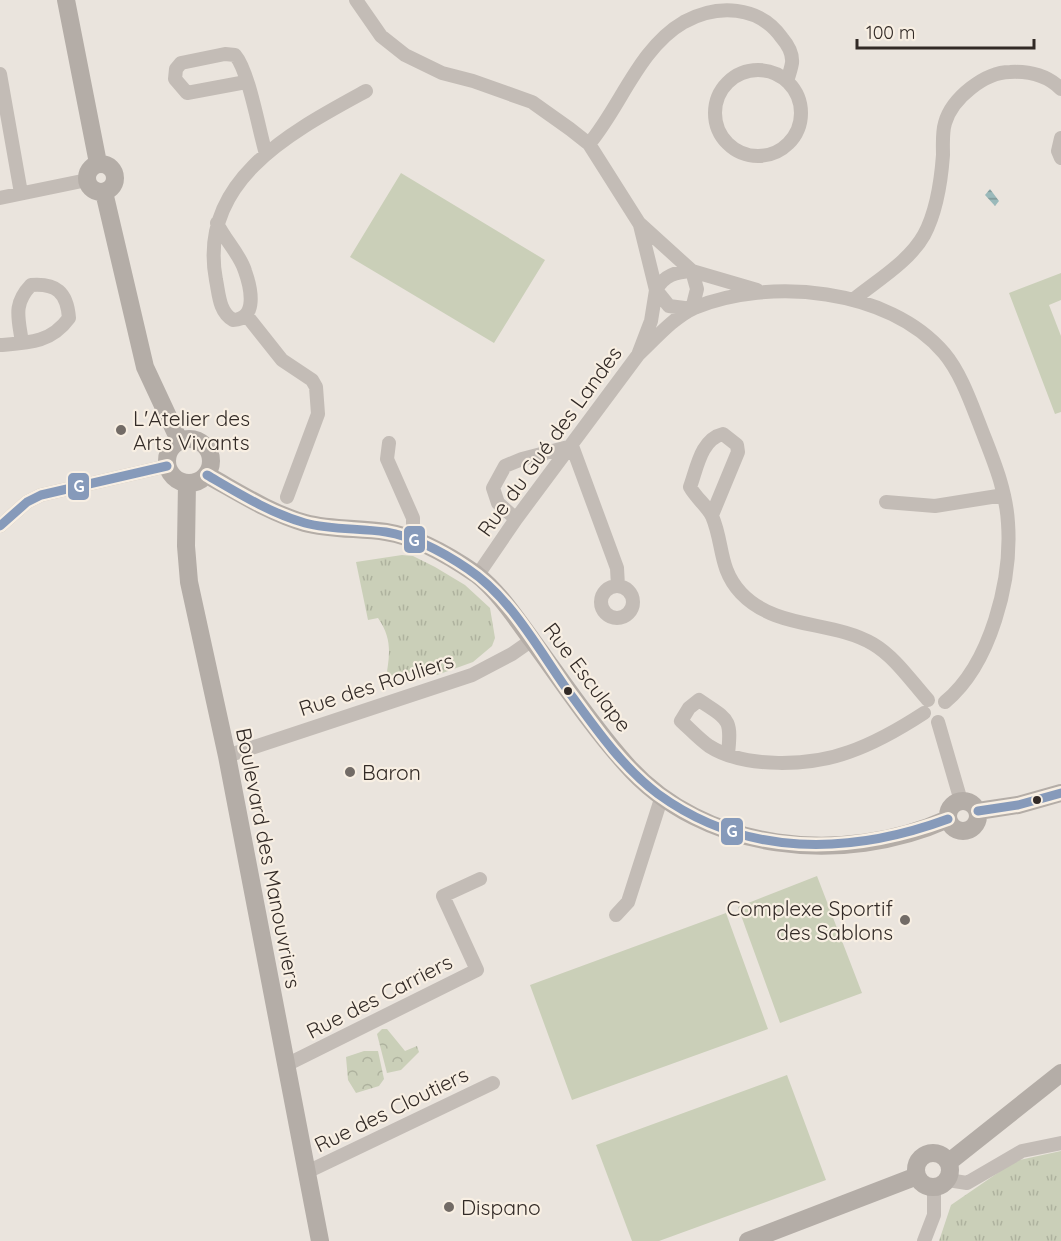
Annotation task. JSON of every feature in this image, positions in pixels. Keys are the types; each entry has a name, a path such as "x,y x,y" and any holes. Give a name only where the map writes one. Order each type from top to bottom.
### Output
{"street":[{"path":"66,0 98,164"},
{"path":"356,0 381,36 405,55 442,73 473,81 532,102 589,144 639,223 692,271 759,290 818,292 853,300 911,326 944,353 970,402 1004,495 1008,522 1008,560 996,619 979,657 964,682 945,702"},
{"path":"589,144 606,125 641,64 682,23 704,12 735,9 767,22 790,50 792,62 787,81"},
{"path":"246,82 187,93 175,79 176,69 181,63 225,54 235,55 240,61 246,82 266,154"},
{"path":"758,69 774,72 787,81 797,93 801,109 799,125 792,139 780,150 765,155 749,155 734,149 723,138 716,124 714,108 719,93 728,80 742,72 758,69"},
{"path":"853,300 904,258 924,234 934,212 941,174 945,122 954,106 966,92 981,81 1002,72 1039,75 1061,89"},
{"path":"0,74 21,193"},
{"path":"217,223 224,240 245,270 252,307 247,316 233,320 222,310 213,260 217,223 226,200 266,154 298,128 366,91"},
{"path":"1061,138 1058,151 1061,158"},
{"path":"98,164 107,164 115,175 112,188 104,192 91,188 87,180 90,168 98,164"},
{"path":"0,198 87,180"},
{"path":"104,192 145,367 179,440"},
{"name":"Rue du Gué des Landes","path":"477,576 516,519 639,354 651,321 656,290 648,249 639,223"},
{"path":"692,271 669,276 660,282 656,290 669,306 692,309 759,290"},
{"path":"639,354 692,309 698,290 692,271"},
{"path":"0,345 22,343 43,340 65,323 69,318 68,303 59,291 46,284 31,285 23,293 18,303 22,343"},
{"path":"247,316 282,360 312,380 316,387 318,414 287,497"},
{"path":"712,515 738,452 732,439 723,434 714,436 706,442 690,487 696,499 712,515 723,566 741,594 769,613 872,643 892,660 926,706 931,721 938,722 947,714 945,702"},
{"path":"194,439 207,447 212,461 207,475 201,480 187,483 174,478 167,466 169,451 179,440 194,439"},
{"path":"389,443 387,459 413,518 414,539"},
{"path":"516,519 498,503 493,488 506,466 522,459 572,446 617,568 618,586"},
{"path":"522,459 533,462 549,475"},
{"path":"0,526 27,502 41,495 167,466"},
{"name":"Rue Esculape","path":"207,475 284,516 308,523 388,532 414,539 477,576 498,596 626,764 662,796 721,829 780,843 829,846 871,843 922,830 948,819"},
{"name":"Boulevard des Manouvriers","path":"187,483 186,546 189,582 227,756 320,1241"},
{"path":"886,501 935,506 1004,495"},
{"name":"Rue des Rouliers","path":"227,756 472,675 512,654 532,640"},
{"path":"728,754 756,761 791,764 849,752 926,706 935,697 945,702"},
{"path":"938,722 961,801"},
{"path":"978,811 1018,805 1061,793"},
{"path":"616,915 628,902 662,796"},
{"path":"961,801 971,802 978,811 978,820 967,831 957,830 948,819 949,809 961,801"},
{"name":"Rue des Carriers","path":"286,1065 477,970 442,896 480,879"},
{"path":"949,1162 1061,1073"},
{"name":"Rue des Cloutiers","path":"307,1172 493,1083"},
{"path":"924,1241 934,1215 941,1184 951,1171 949,1162 940,1154 928,1154 917,1165 917,1176 923,1185 941,1184 956,1183 967,1182 1023,1151 1061,1143"},
{"path":"748,1241 917,1176"}],"green space":[{"path":"401,173 545,260 494,343 350,257"},
{"path":"1061,273 1061,300 1049,305 1061,336 1061,412 1055,414 1009,293"},
{"path":"402,555 413,556 465,585 490,608 495,638 492,646 473,662 437,675 419,668 385,684 389,658 388,642 378,618 368,620 356,562"},
{"path":"817,876 862,993 780,1023 738,907"},
{"path":"726,913 768,1029 572,1100 530,985"},
{"path":"382,1029 387,1029 405,1051 417,1046 419,1052 401,1070 387,1073 377,1034"},
{"path":"364,1051 378,1051 384,1079 379,1086 356,1093 348,1080 346,1057"},
{"path":"787,1075 826,1180 659,1241 632,1241 596,1145"},
{"path":"1061,1151 1061,1241 939,1241 951,1205 1015,1161"}],"water":[{"path":"990,189 999,201 995,206 985,195"}],"transit line":[{"name":"G","path":"0,526 27,502 41,495 167,466"},
{"name":"G","path":"207,475 254,502 292,519 325,527 397,534 429,546 468,569 483,580 510,608 566,688 620,758 658,794 692,815 727,830 763,840 799,844 836,844 874,839 911,831 948,819"},
{"name":"G","path":"978,811 1018,805 1061,793"}],"place":[{"name":"L'Atelier des Arts Vivants","path":"121,430"},
{"name":"Baron","path":"350,772"},
{"name":"Complexe Sportif des Sablons","path":"905,920"},
{"name":"Dispano","path":"449,1207"}]}
